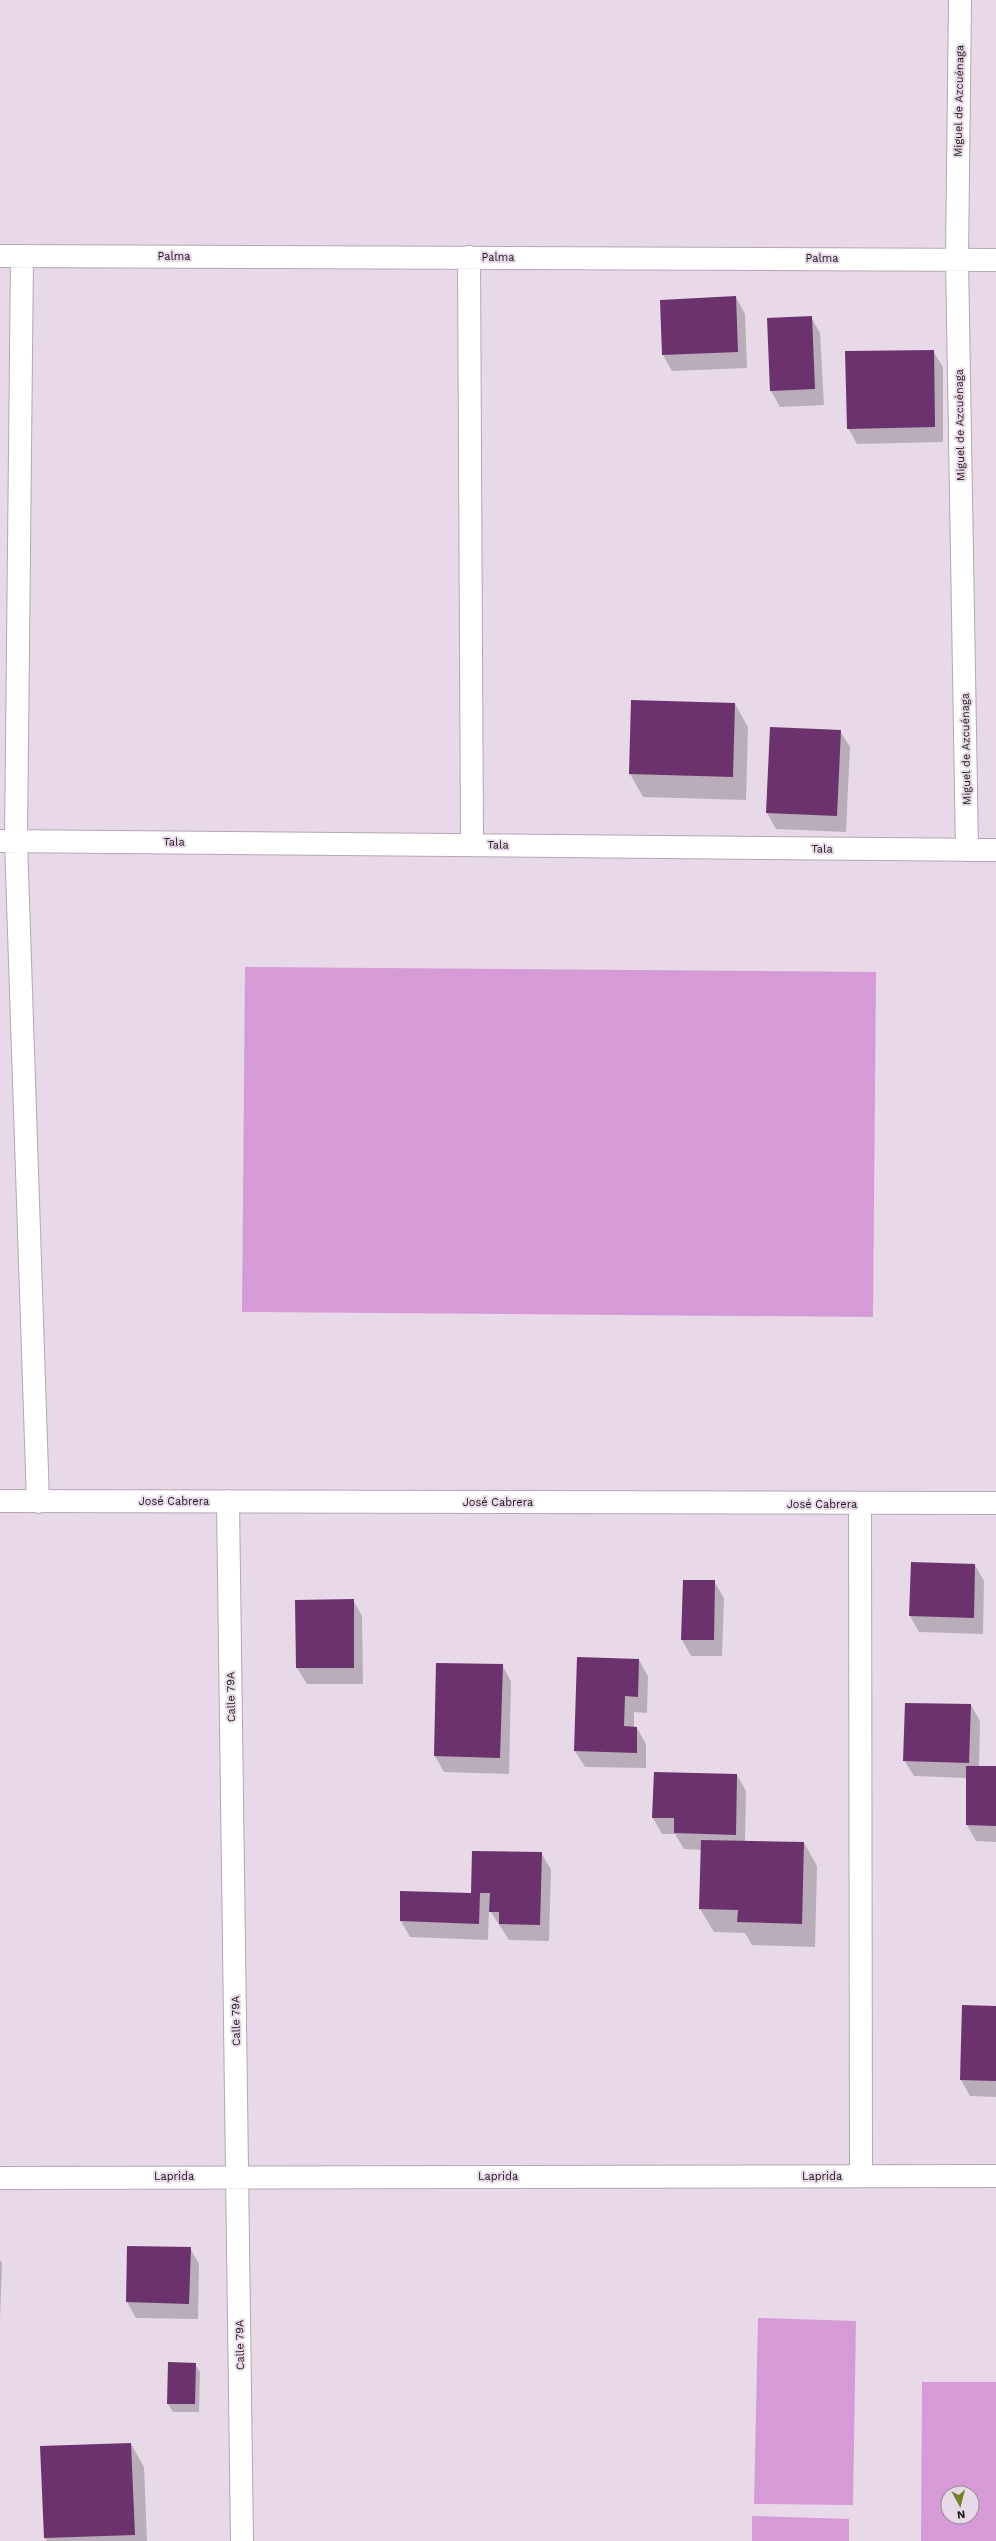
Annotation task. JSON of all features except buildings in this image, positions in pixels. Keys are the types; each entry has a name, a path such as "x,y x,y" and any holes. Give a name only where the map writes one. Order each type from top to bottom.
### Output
{"street":[{"name":"Miguel de Azcuénaga","path":"960,0 956,259 967,850"},
{"name":"Palma","path":"0,256 996,260"},
{"path":"22,256 8,841 38,1502"},
{"path":"469,257 472,845"},
{"name":"Tala","path":"8,841 996,850"},
{"name":"José Cabrera","path":"0,1501 860,1504 996,1503"},
{"name":"Calle 79A","path":"228,1501 242,2541"},
{"path":"860,1504 860,2176"},
{"name":"Laprida","path":"0,2178 238,2176 996,2176"}],"shaded area":[{"path":"245,967 876,972 873,1317 242,1312"},
{"path":"758,2318 856,2321 853,2505 754,2504"},
{"path":"922,2382 996,2382 996,2541 921,2541"},
{"path":"752,2516 849,2519 849,2541 752,2541"}]}
